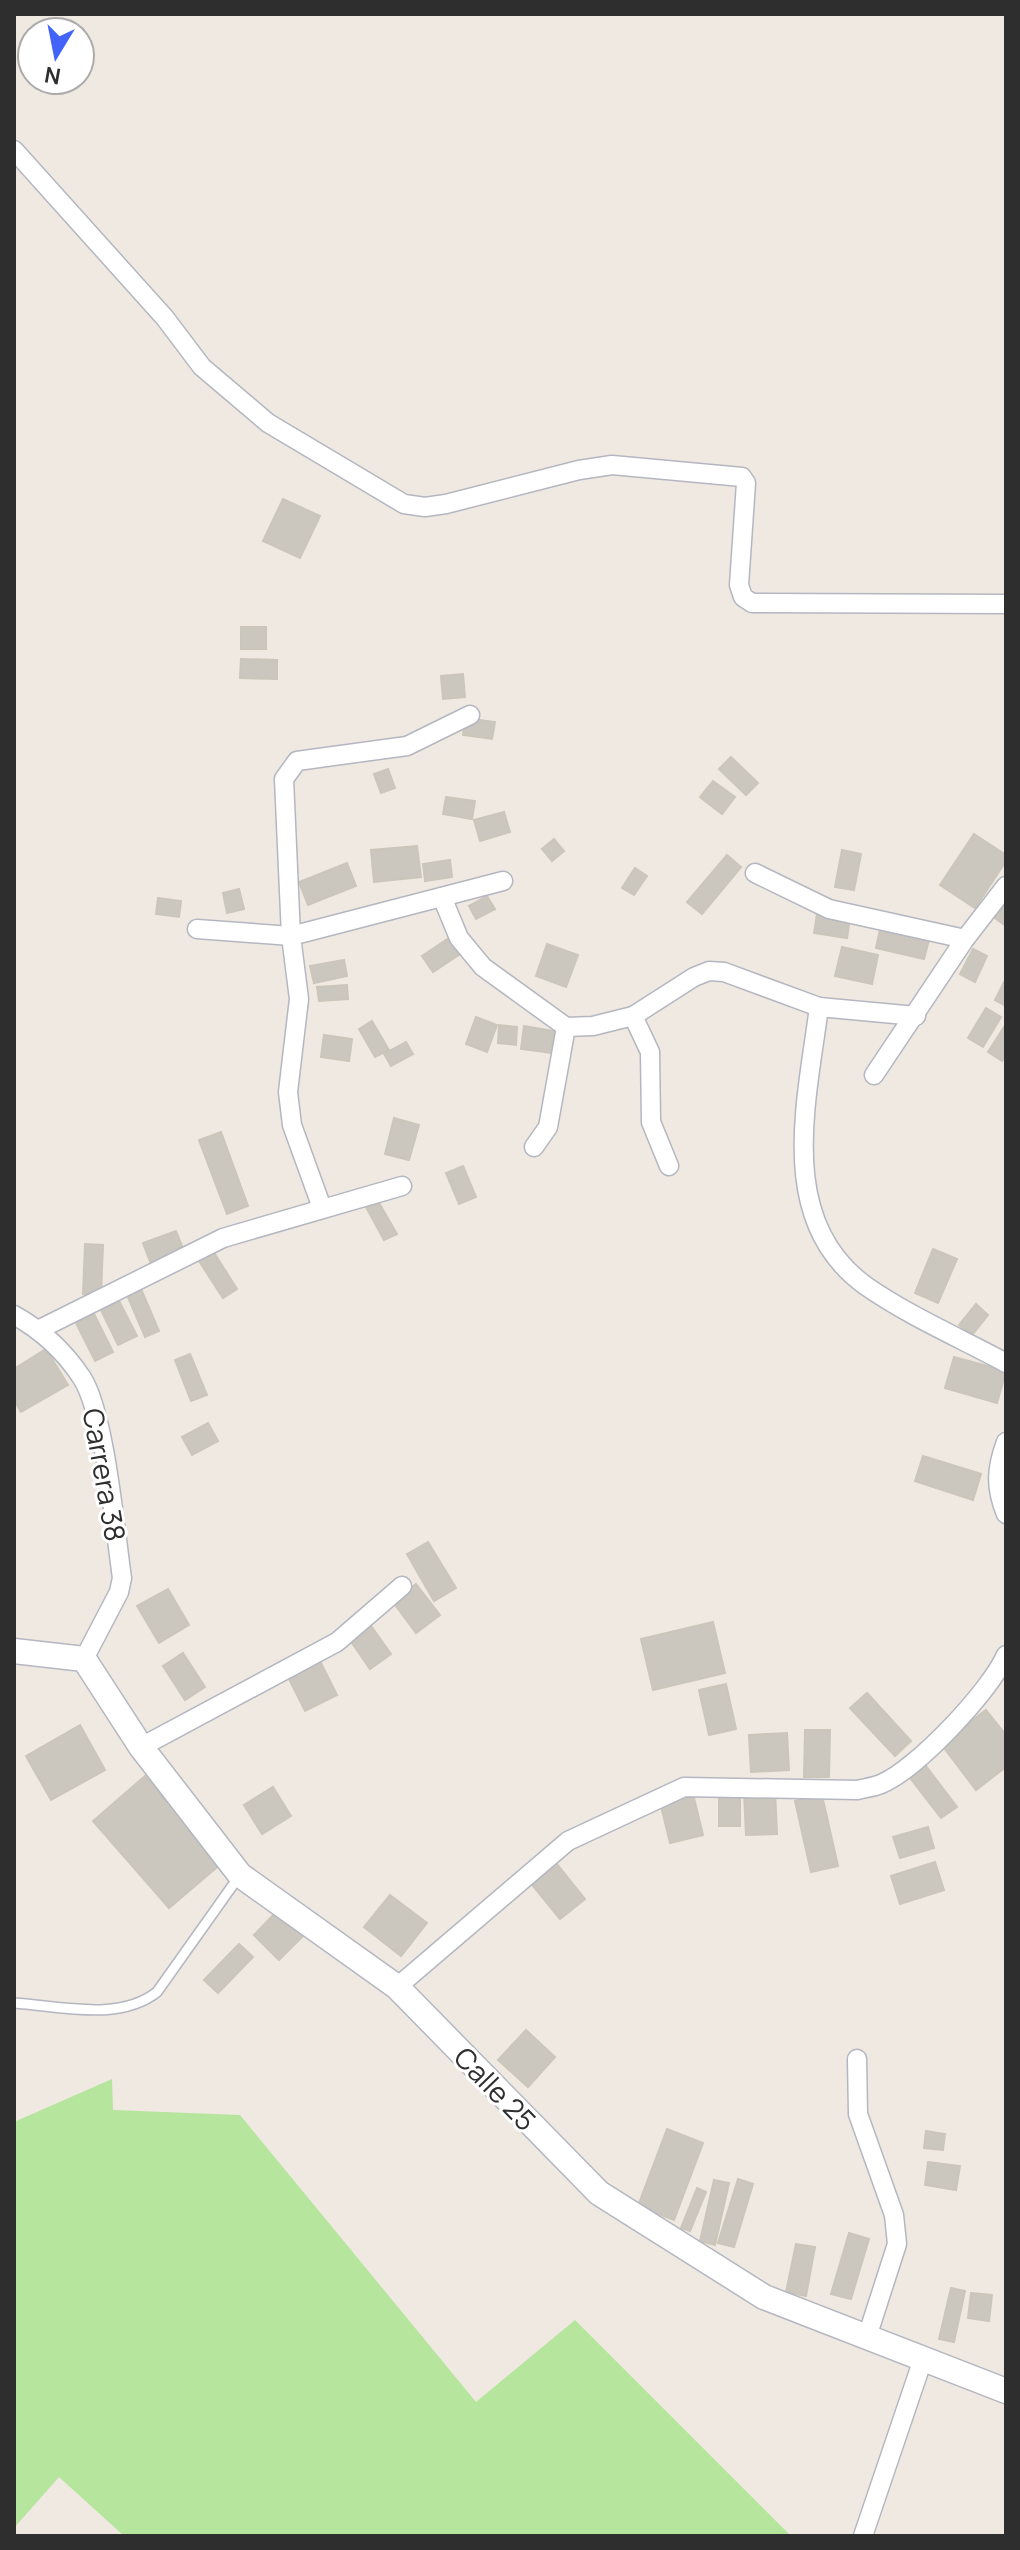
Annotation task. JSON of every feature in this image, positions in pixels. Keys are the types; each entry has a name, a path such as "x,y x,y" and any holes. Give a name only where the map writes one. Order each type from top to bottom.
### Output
{"street":[{"path":"14,150 165,318 202,367 268,423 404,504 425,507 446,504 612,465 742,477 746,483 739,585 743,597 752,603 1006,604"},
{"path":"322,1208 292,1125 288,1092 299,999 291,936 284,779 287,769 297,761 407,746 470,715"},
{"path":"755,873 829,909 965,939"},
{"path":"197,929 291,936 503,881"},
{"path":"874,1075 965,939 1006,886"},
{"path":"442,897 459,938 483,967 566,1027 593,1026 633,1016 709,971 724,972 819,1007 916,1016"},
{"path":"819,1007 802,1163 805,1193 831,1252 865,1285 1006,1363"},
{"path":"633,1016 650,1052 651,1122 669,1166"},
{"path":"534,1147 548,1127 566,1027"},
{"path":"40,1329 223,1238 402,1186"},
{"name":"Carrera 38","path":"14,1315 40,1329 82,1378 95,1409 122,1578 84,1659"},
{"path":"1006,1442 998,1465 996,1486 1006,1514"},
{"path":"141,1747 337,1642 402,1586"},
{"path":"14,1651 84,1659"},
{"path":"397,1987 568,1841 684,1787 857,1790 882,1784 925,1752 997,1676 1006,1655"},
{"name":"Calle 25","path":"84,1659 141,1747 240,1875 397,1987 599,2193 764,2297 1006,2391"},
{"path":"857,2059 858,2114 894,2215 897,2244 867,2337"},
{"path":"863,2536 923,2359"}],"lane":[{"path":"14,2003 120,2010 141,2004 157,1992 240,1875"}],"green space":[{"path":"112,2079 113,2110 240,2115 476,2402 575,2320 791,2536 124,2536 59,2477 14,2528 14,2122"}],"building":[{"path":"283,499 320,516 300,558 263,541"},
{"path":"241,627 266,627 266,649 241,649"},
{"path":"241,659 277,660 277,679 240,678"},
{"path":"463,674 465,697 443,699 441,676"},
{"path":"465,718 495,722 492,739 463,735"},
{"path":"731,757 758,783 746,795 719,769"},
{"path":"388,769 395,788 381,793 374,774"},
{"path":"713,781 735,797 722,814 700,797"},
{"path":"446,797 475,801 472,819 443,814"},
{"path":"504,812 510,832 480,841 474,820"},
{"path":"974,834 1006,855 1006,861 975,908 940,885"},
{"path":"554,839 564,851 552,861 542,849"},
{"path":"417,846 421,877 374,882 371,850"},
{"path":"842,850 861,854 854,890 835,887"},
{"path":"727,855 741,867 702,914 687,902"},
{"path":"450,860 452,877 425,881 423,864"},
{"path":"347,863 356,886 308,905 299,882"},
{"path":"635,868 647,876 634,895 622,888"},
{"path":"239,889 244,909 227,913 223,893"},
{"path":"487,896 495,909 476,919 469,906"},
{"path":"158,898 181,901 179,917 156,914"},
{"path":"1006,904 1006,926 995,918"},
{"path":"817,914 850,919 847,938 814,933"},
{"path":"881,925 930,936 924,959 876,948"},
{"path":"452,936 463,952 433,972 422,956"},
{"path":"547,944 578,955 566,987 536,976"},
{"path":"842,947 878,955 872,984 835,976"},
{"path":"973,949 987,956 975,982 960,974"},
{"path":"344,960 347,976 314,983 310,966"},
{"path":"1006,983 1006,1006 995,1000"},
{"path":"347,985 348,999 319,1001 317,987"},
{"path":"986,1008 1001,1017 983,1047 968,1038"},
{"path":"476,1017 497,1025 487,1052 466,1044"},
{"path":"372,1021 389,1050 375,1057 359,1029"},
{"path":"1006,1024 1006,1055 1002,1061 988,1052"},
{"path":"499,1025 517,1027 516,1045 498,1043"},
{"path":"524,1026 554,1031 551,1053 521,1049"},
{"path":"324,1035 352,1039 349,1061 321,1057"},
{"path":"406,1042 413,1054 391,1066 384,1054"},
{"path":"394,1118 419,1125 409,1160 385,1154"},
{"path":"221,1132 248,1206 227,1214 199,1140"},
{"path":"463,1166 476,1197 459,1204 446,1173"},
{"path":"378,1201 397,1234 384,1240 366,1207"},
{"path":"176,1231 184,1251 151,1264 143,1243"},
{"path":"85,1244 103,1245 101,1295 83,1294"},
{"path":"933,1249 957,1259 938,1303 915,1293"},
{"path":"213,1251 237,1289 223,1298 199,1261"},
{"path":"141,1289 159,1331 145,1337 127,1295"},
{"path":"116,1295 137,1336 118,1345 98,1304"},
{"path":"976,1304 988,1315 972,1335 959,1325"},
{"path":"94,1314 113,1352 95,1361 76,1323"},
{"path":"46,1349 68,1385 21,1412 14,1400 14,1369"},
{"path":"190,1354 207,1395 191,1401 175,1360"},
{"path":"954,1357 1006,1371 997,1403 945,1388"},
{"path":"208,1423 218,1441 192,1455 182,1437"},
{"path":"923,1456 981,1474 973,1500 915,1481"},
{"path":"428,1542 456,1588 434,1601 407,1554"},
{"path":"416,1584 440,1615 416,1633 393,1602"},
{"path":"168,1589 189,1625 159,1643 137,1606"},
{"path":"713,1622 725,1673 653,1690 641,1639"},
{"path":"369,1623 391,1654 370,1669 348,1637"},
{"path":"183,1653 205,1687 185,1700 163,1666"},
{"path":"318,1657 337,1695 305,1711 286,1673"},
{"path":"726,1684 736,1729 709,1735 699,1690"},
{"path":"867,1693 911,1741 895,1756 850,1708"},
{"path":"986,1710 1006,1735 1006,1767 976,1790 941,1744"},
{"path":"80,1725 105,1770 51,1800 26,1756"},
{"path":"805,1730 830,1730 829,1777 804,1777"},
{"path":"787,1733 789,1770 751,1772 749,1735"},
{"path":"923,1762 957,1807 941,1818 907,1774"},
{"path":"145,1776 221,1864 169,1908 93,1821"},
{"path":"273,1787 291,1816 262,1834 244,1805"},
{"path":"719,1789 740,1789 740,1826 719,1826"},
{"path":"775,1790 777,1834 746,1835 744,1791"},
{"path":"693,1794 703,1835 670,1843 660,1802"},
{"path":"822,1795 838,1866 811,1872 795,1801"},
{"path":"928,1827 934,1848 900,1858 893,1837"},
{"path":"553,1859 585,1899 560,1919 528,1880"},
{"path":"935,1862 944,1890 900,1904 891,1876"},
{"path":"390,1895 427,1923 401,1956 364,1927"},
{"path":"278,1910 304,1935 279,1960 254,1935"},
{"path":"239,1944 253,1957 218,1993 204,1980"},
{"path":"526,2030 555,2057 528,2087 498,2060"},
{"path":"667,2129 703,2143 674,2220 638,2206"},
{"path":"926,2131 945,2134 943,2150 924,2148"},
{"path":"928,2162 960,2166 956,2190 925,2185"},
{"path":"738,2179 753,2184 734,2247 718,2243"},
{"path":"714,2180 729,2183 715,2245 700,2241"},
{"path":"697,2188 706,2192 690,2231 681,2228"},
{"path":"849,2233 869,2239 851,2299 831,2294"},
{"path":"796,2244 815,2247 806,2296 786,2292"},
{"path":"951,2288 965,2291 954,2342 939,2339"},
{"path":"971,2293 992,2295 989,2321 968,2318"}]}
